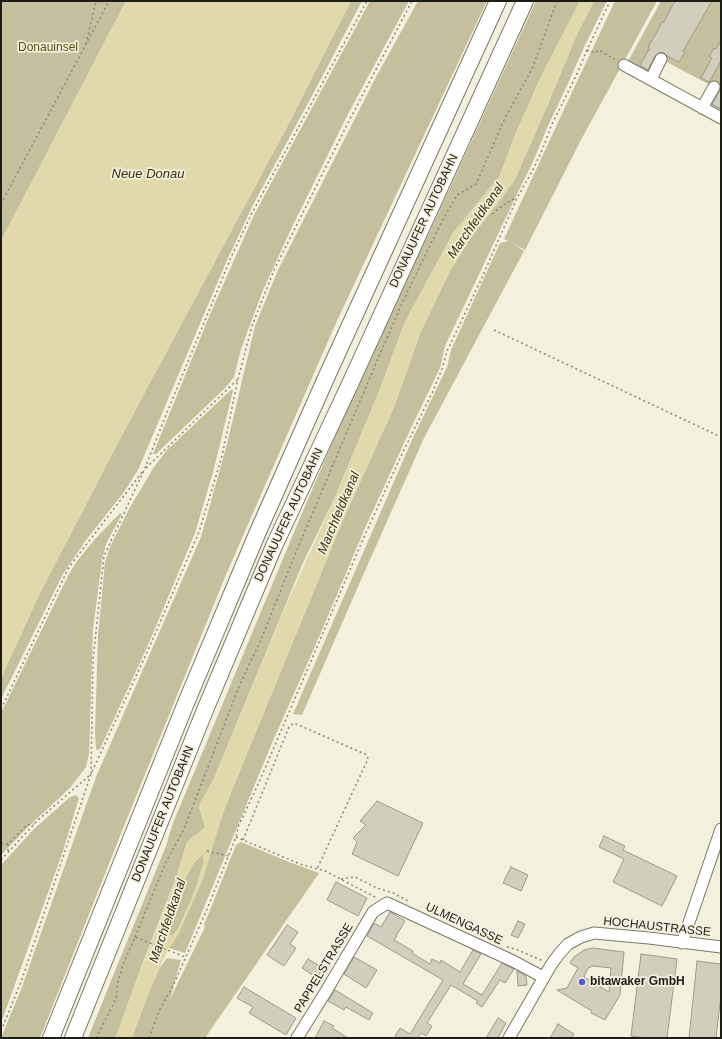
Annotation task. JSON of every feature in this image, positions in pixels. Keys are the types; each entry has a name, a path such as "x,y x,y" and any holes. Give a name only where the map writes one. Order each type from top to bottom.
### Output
{"highway":[{"name":"DONAUUFER AUTOBAHN","path":"51,1038 186,703 258,534 329,371 498,1"},
{"name":"DONAUUFER AUTOBAHN","path":"73,1038 202,717 274,546 350,384 525,1"}],"street":[{"path":"652,79 661,59"},
{"path":"624,65 721,118"},
{"path":"702,108 714,87"},
{"path":"682,943 721,829"},
{"name":"PAPPELSTRASSE","path":"297,1038 373,912 387,903"},
{"name":"ULMENGASSE","path":"387,903 513,961 543,977"},
{"name":"HOCHAUSTRASSE","path":"551,965 558,954 568,944 581,937 594,933 721,947"},
{"path":"509,1038 551,965"}],"path":[{"path":"85,48 96,1"},
{"path":"1,204 109,1"},
{"path":"1,860 34,824 91,774 94,660 104,556 145,468 232,255 252,214 367,1"},
{"path":"1,1031 21,982 91,774 149,648 199,532 222,456 238,379 252,326 274,270 350,119 412,1"},
{"path":"96,1038 116,999 118,981 124,962 166,862 184,829 240,684 260,642 294,557 403,301 440,225 457,195 476,184 505,118 532,69 556,1"},
{"path":"149,1038 160,1009 173,986 208,907 229,856 238,827 260,780 364,538 401,456 433,391 442,369 447,351 480,282 517,198 534,168 552,124 576,76 610,1"},
{"path":"587,50 594,54 599,50 624,65"},
{"path":"492,214 498,208 517,198"},
{"path":"494,330 721,437"},
{"path":"1,708 69,567 145,468 238,379"},
{"path":"242,840 289,727 294,723 367,756 368,759 317,869"},
{"path":"8,852 8,844 26,825 34,824"},
{"path":"236,837 300,864 325,871 387,903"},
{"path":"1,844 8,844"},
{"path":"207,851 229,856"},
{"path":"341,879 355,877 377,888 393,893 412,903"},
{"path":"135,937 185,957"},
{"path":"504,946 518,950 551,965"}],"green space":[{"name":"Donauinsel","path":"1,1 126,1 1,241"},
{"path":"351,1 362,1 254,203 227,260 138,470 124,492 86,540 63,574 1,699 1,678 39,595 122,435 289,123"},
{"path":"370,1 409,1 348,114 292,227 263,290 241,349 234,377 226,387 156,454 153,454 211,312 255,213"},
{"path":"418,1 487,1 336,323 225,577 40,1038 1,1038 22,987 96,777 201,537 227,444 255,326 278,270 375,79"},
{"path":"536,1 580,1 540,79 516,133 499,177 453,233 404,324 380,389 336,495 302,565 215,776 199,806 205,827 187,842 177,875 117,1034 115,1038 88,1038 166,846 173,823 363,371 431,229"},
{"path":"594,1 607,1 585,45 532,164 445,346 440,368 365,528 272,743 185,953 169,948 179,933 224,810 343,520 394,407 421,331 450,271 474,233 515,179 577,34"},
{"path":"615,1 657,1 582,138 525,250 514,244 524,251 424,438 302,715 293,714 412,440 447,367 451,350 500,243 509,241 504,239"},
{"path":"661,1 721,1 721,118 702,108 714,87 659,58 650,75 627,63"},
{"path":"232,389 233,391 213,472 195,533 148,645 100,749 97,750 95,734 98,635 105,562 110,547 129,509 154,467 167,450"},
{"path":"120,513 122,514 106,544 102,561 93,629 89,754 86,767 70,788 28,827 1,855 1,713 69,574 77,561 96,538"},
{"path":"76,795 79,798 63,851 1,1023 1,865 34,829 70,797"},
{"path":"241,842 319,873 205,1038 132,1038 148,994 159,969 167,958 181,960 170,999 205,927 204,925 236,845"},
{"path":"203,854 204,862 194,893 178,929 172,936 169,934 182,884 194,863"}],"water":[{"name":"Neue Donau","path":"126,1 351,1 289,123 122,435 39,595 1,678 1,241"},
{"name":"Marchfeldkanal","path":"580,1 594,1 577,34 515,179 474,233 450,271 421,331 394,407 343,520 224,810 203,879 179,933 169,948 159,969 132,1038 115,1038 177,875 187,842 205,827 199,806 215,776 287,603 336,495 380,389 404,324 453,233 499,177 516,133 540,79","holes":["203,854 204,862 194,893 178,929 172,936 169,934 182,884 194,863"]}],"building":[{"path":"675,1 712,1 683,51 685,52 679,62 660,52 655,56 648,70 640,65 650,48 648,47"},
{"path":"721,41 721,61 709,82 701,78 712,58 709,57 714,48 716,49"},
{"path":"721,85 721,109 712,104 720,90"},
{"path":"377,801 423,823 398,876 352,854 357,842 353,838 366,825 360,821"},
{"path":"604,836 625,846 623,850 677,876 662,906 613,882 624,859 599,847"},
{"path":"511,867 528,875 521,891 503,883"},
{"path":"336,882 367,898 358,916 327,900"},
{"path":"390,912 405,921 394,940 413,951 412,953 430,964 432,959 440,963 441,960 460,972 473,950 481,954 463,984 482,995 502,963 514,969 505,983 500,980 482,1007 476,1003 478,1001 451,985 427,1023 432,1026 426,1036 421,1033 418,1038 394,1038 400,1028 410,1034 443,980 367,936 374,923 381,927"},
{"path":"518,921 525,924 518,938 511,935"},
{"path":"287,925 298,932 290,944 296,948 284,966 267,955"},
{"name":"bitawaker GmbH","path":"593,948 624,952 620,995 605,1020 591,1013 592,1011 557,990 567,988 578,968 570,963 574,957 584,950","holes":["593,966 611,968 609,992 584,977 588,968"]},
{"path":"641,954 677,959 667,1038 631,1036"},
{"path":"354,957 377,970 366,988 344,974"},
{"path":"308,959 323,968 317,978 302,968"},
{"path":"697,961 721,964 721,995 716,1038 689,1038"},
{"path":"517,971 526,976 527,985 518,986"},
{"path":"244,987 296,1018 286,1035 249,1013 253,1007 237,998"},
{"path":"335,990 373,1013 369,1020 346,1007 344,1010 328,1001"},
{"path":"498,1018 506,1023 498,1038 486,1038"},
{"path":"324,1021 334,1026 332,1028 348,1038 315,1038"},
{"path":"558,1024 574,1034 571,1038 550,1038"}],"place":[{"name":"bitawaker GmbH","path":"582,982"}]}
